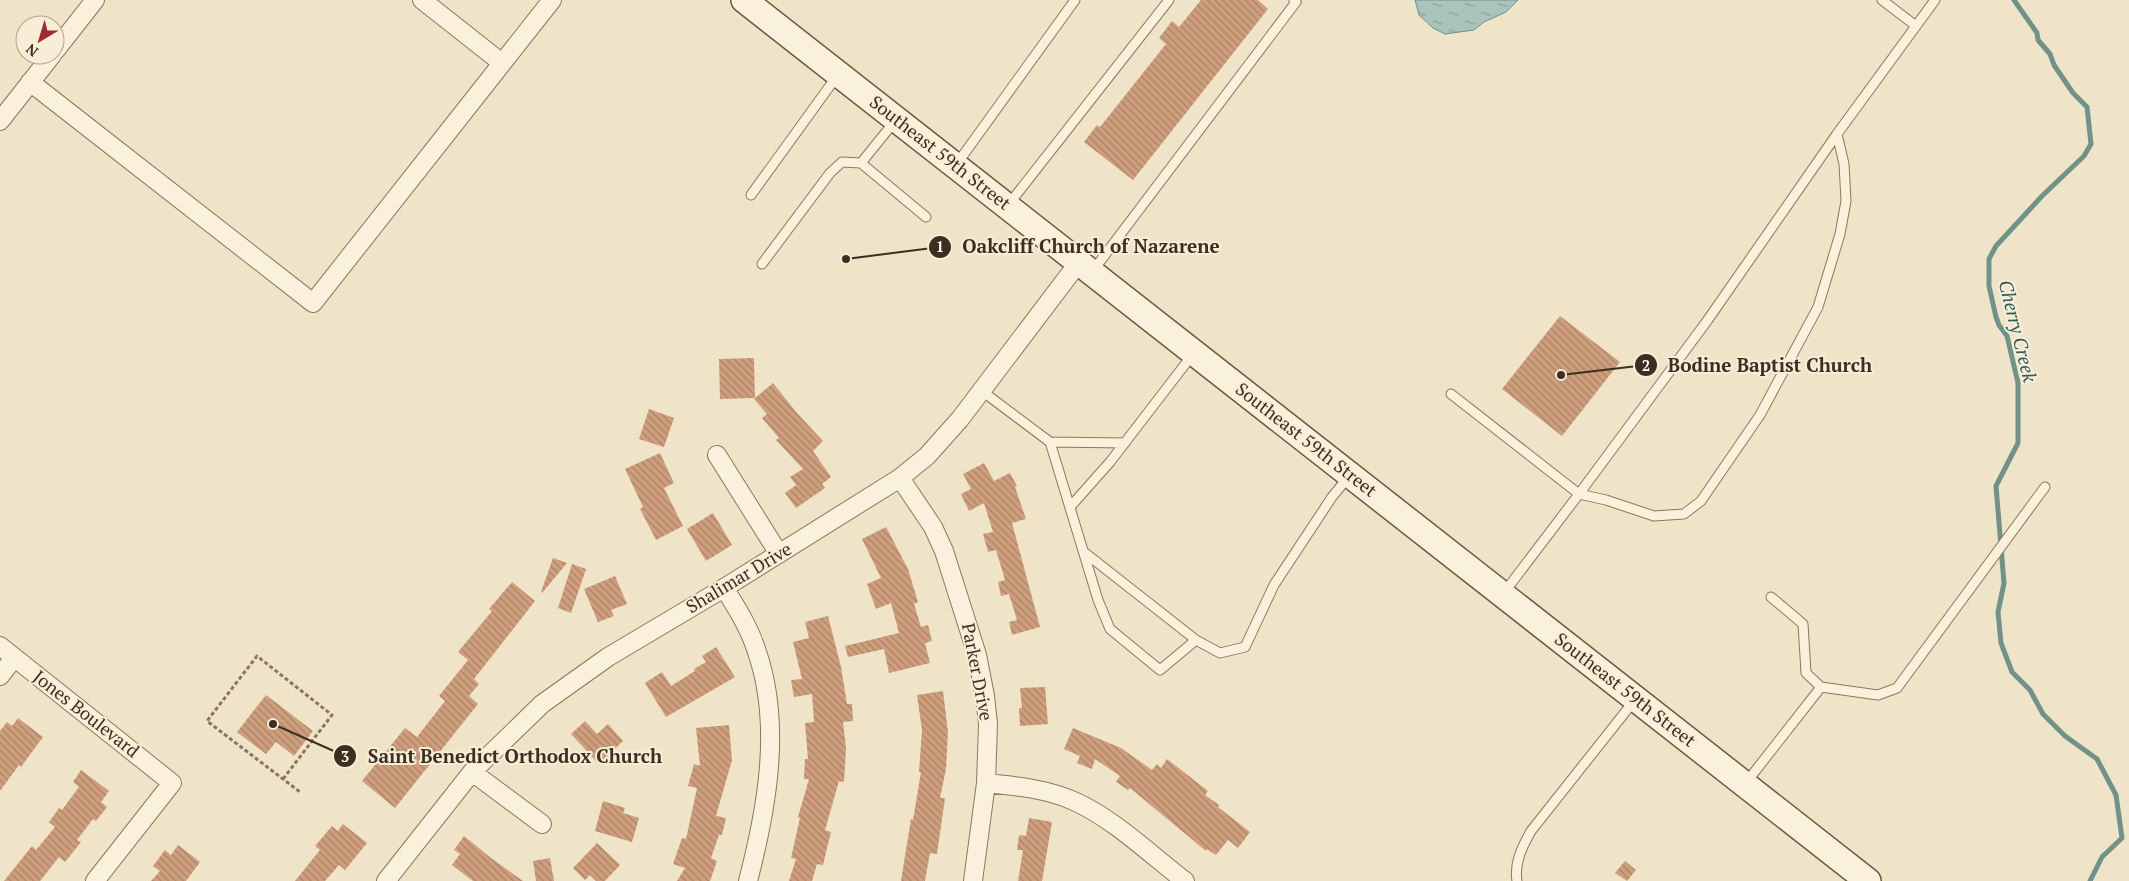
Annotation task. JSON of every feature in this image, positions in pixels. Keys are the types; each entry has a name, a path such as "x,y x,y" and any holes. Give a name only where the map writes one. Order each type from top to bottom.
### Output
{"main road":[{"name":"Southeast 59th Street","path":"744,0 1868,881"}],"street":[{"path":"65,38 95,0"},
{"path":"422,0 502,63"},
{"path":"30,82 313,303 552,0"},
{"path":"0,121 44,65"},
{"name":"Shalimar Drive","path":"386,881 472,772 521,723 567,686 608,657 724,588 914,468 944,439 1086,267"},
{"path":"718,455 779,554"},
{"name":"Parker Drive","path":"900,478 934,527 944,551 967,621 985,696 988,724 986,783 973,881"},
{"path":"724,588 743,619 758,653 768,705 770,738 768,775 762,818 748,881"},
{"name":"Jones Boulevard","path":"0,646 172,783 95,881"},
{"path":"0,676 14,658"},
{"path":"472,772 542,824"},
{"path":"986,783 1031,788 1075,802 1108,821 1185,881"}],"lane":[{"path":"955,165 1075,0"},
{"path":"1007,206 1169,0"},
{"path":"1086,267 1296,2 1294,0"},
{"path":"1882,0 1916,26"},
{"path":"1502,594 1579,494 1707,321 1837,134 1935,0"},
{"path":"751,195 839,74"},
{"path":"861,163 896,119"},
{"path":"1451,394 1579,494 1606,500 1654,516 1684,514 1701,501 1760,415 1818,308 1840,234 1846,201 1844,164 1837,134"},
{"path":"762,264 830,173 842,162 861,163 926,217"},
{"path":"1071,506 1125,444 1194,352"},
{"path":"982,391 1050,442 1098,600 1110,629 1160,670 1196,640"},
{"path":"1050,442 1125,444"},
{"path":"1084,552 1196,640 1220,653 1245,647 1274,585 1332,497 1350,475"},
{"path":"1771,597 1803,624 1806,673 1821,687 1878,695 1897,688 2045,487"},
{"path":"1744,784 1821,687"},
{"path":"1517,881 1515,871 1519,854 1530,831 1635,699"}],"path":[{"path":"283,779 332,715 257,656 207,721 300,792"}],"water":[{"path":"1415,0 1518,0 1506,12 1484,22 1474,30 1445,34 1433,28 1419,15"}],"building":[{"path":"1201,0 1258,0 1268,9 1133,180 1084,142 1097,125 1100,127 1166,44 1159,38 1172,21 1179,27"},
{"path":"1560,316 1620,362 1562,436 1502,389"},
{"path":"754,358 755,398 720,399 719,359"},
{"path":"773,383 823,441 813,451 831,477 822,484 825,488 796,508 785,493 796,485 790,477 803,469 776,440 779,438 762,418 767,414 754,399"},
{"path":"649,409 674,418 664,447 639,439"},
{"path":"660,453 674,483 664,488 683,526 656,540 640,509 643,507 625,469"},
{"path":"984,463 994,481 1010,473 1017,486 1015,487 1026,519 1012,523 1040,627 1012,635 1009,622 1017,620 1009,594 1001,596 998,582 1005,580 996,550 988,552 983,534 993,532 984,503 969,511 961,494 971,489 963,474"},
{"path":"713,513 732,545 706,561 687,529"},
{"path":"886,527 908,569 918,602 914,604 921,627 928,625 932,641 925,643 930,663 889,673 884,649 848,657 845,646 899,633 891,603 876,609 867,584 881,578 862,539"},
{"path":"553,558 567,563 542,593 541,592"},
{"path":"572,564 586,569 571,613 558,608"},
{"path":"615,576 627,604 611,610 614,616 598,622 584,589"},
{"path":"512,582 535,601 474,679 479,684 469,696 478,704 395,808 362,781 405,728 417,737 445,701 439,696 468,660 458,652 492,611 489,609"},
{"path":"828,616 841,667 847,704 852,704 853,721 843,722 846,748 844,782 839,781 825,830 831,832 823,865 817,864 812,881 789,881 796,859 791,858 800,818 798,817 809,779 804,779 805,759 808,759 805,723 814,722 812,694 794,697 791,680 802,679 793,642 809,638 805,622"},
{"path":"716,647 735,677 666,717 645,683 662,672 671,686 706,662 702,656"},
{"path":"1045,687 1048,724 1020,726 1019,708 1022,708 1020,688"},
{"path":"943,691 948,732 946,769 940,798 945,798 937,854 930,853 925,881 901,881 921,772 919,772 922,730 917,695"},
{"path":"266,695 313,731 294,756 276,742 266,754 237,732"},
{"path":"18,718 43,737 0,791 0,731 7,722 12,726"},
{"path":"585,721 597,734 608,724 623,741 599,764 571,734"},
{"path":"729,725 732,760 716,816 726,818 722,835 719,835 711,858 717,861 710,881 677,881 685,868 673,864 682,838 686,839 697,788 688,786 694,764 700,766 696,728"},
{"path":"1073,728 1121,748 1152,770 1157,764 1161,768 1167,759 1208,791 1205,795 1250,832 1238,848 1228,840 1216,855 1207,849 1206,851 1130,788 1128,790 1116,782 1120,776 1095,759 1092,769 1077,763 1080,756 1064,749"},
{"path":"81,770 109,791 101,802 107,807 96,821 93,819 77,840 81,842 65,862 59,857 40,881 4,881 32,846 36,850 55,827 49,822 59,808 62,810 79,787 73,782"},
{"path":"603,801 625,808 623,813 639,818 632,842 595,831"},
{"path":"1029,818 1052,822 1042,881 1018,881 1023,850 1017,850 1019,835 1026,836"},
{"path":"343,824 367,843 345,870 339,865 325,881 295,881 320,850 315,846 332,826 338,831"},
{"path":"464,836 523,881 473,881 452,865 460,854 454,850"},
{"path":"597,843 620,865 605,881 596,881 590,875 585,880 573,868"},
{"path":"178,845 200,862 186,881 151,881 160,871 153,866 165,850 171,855"},
{"path":"550,858 554,881 536,881 533,861"},
{"path":"1625,861 1636,870 1627,881 1615,873"}],"waterway":[{"name":"Cherry Creek","path":"2014,0 2037,33 2038,40 2050,54 2054,65 2073,93 2087,107 2091,144 2084,156 2042,196 1996,246 1989,259 1989,286 1996,317 2007,336 2018,383 2018,443 1996,486 2004,583 1998,612 2001,643 2012,672 2030,690 2043,714 2065,736 2097,759 2116,795 2122,838 2102,857 2090,881"}],"place":[{"name":"Oakcliff Church of Nazarene","path":"846,259"},
{"name":"Bodine Baptist Church","path":"1561,375"},
{"name":"Saint Benedict Orthodox Church","path":"273,724"}]}
